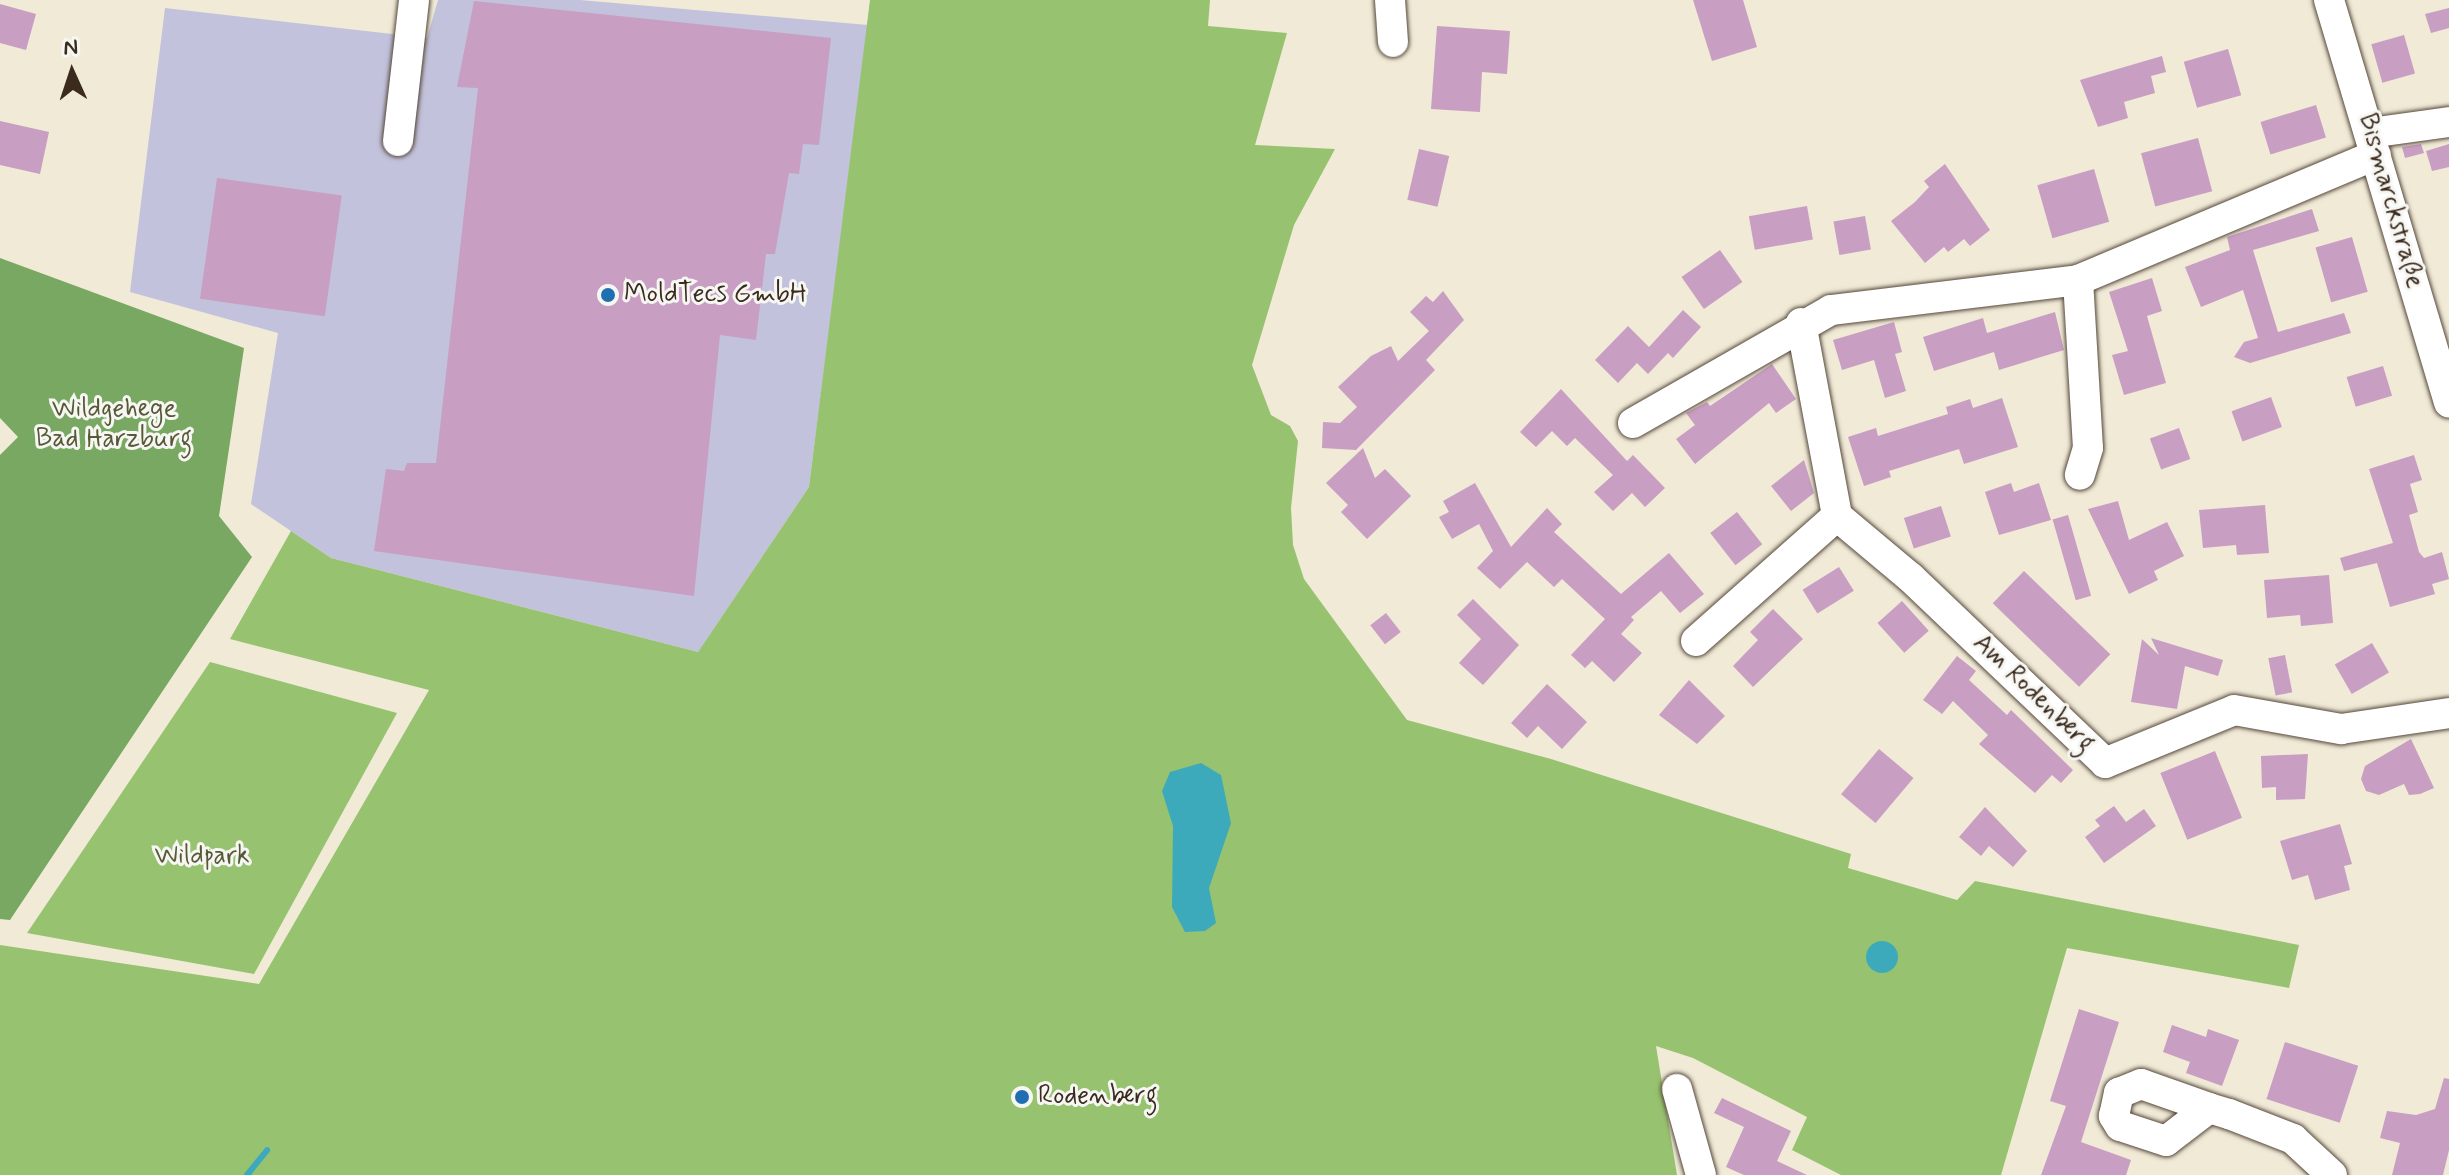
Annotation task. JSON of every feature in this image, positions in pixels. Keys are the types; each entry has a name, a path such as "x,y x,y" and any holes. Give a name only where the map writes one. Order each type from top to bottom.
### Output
{"street":[{"path":"398,141 414,0"},
{"path":"1390,0 1393,42"},
{"name":"Bismarckstraße","path":"2329,0 2449,402"},
{"path":"1633,423 1801,323 1831,310 2078,280 2373,144 2449,122"},
{"path":"2078,280 2088,448 2080,475"},
{"path":"1696,641 1837,516 1801,323"},
{"name":"Am Rodenberg","path":"1837,516 1911,578 2105,763 2234,710 2341,729 2449,713"},
{"path":"1677,1089 1701,1175"},
{"path":"2209,1108 2293,1139 2332,1175"}],"shaded area":[{"name":"MoldTecs GmbH","path":"438,0 580,0 868,25 809,487 698,652 331,558 251,504 278,333 130,292 165,8 427,38"}],"green space":[{"path":"870,0 1210,0 1208,26 1287,33 1255,145 1335,149 1294,225 1252,365 1271,415 1290,426 1298,441 1291,508 1293,545 1304,579 1407,720 1551,759 1851,854 1848,868 1957,900 1975,881 2299,945 2289,988 2067,948 2001,1175 1841,1175 1792,1150 1807,1117 1693,1058 1656,1046 1677,1175 0,1175 0,945 259,984 429,690 230,639 291,531 331,558 698,652 809,487"},
{"name":"Wildgehege Bad Harzburg","path":"0,258 244,348 219,516 252,557 10,920 0,919 0,455 18,437 0,418"},
{"name":"Wildpark","path":"210,662 397,713 254,974 27,933"}],"water":[{"path":"1201,763 1221,775 1231,823 1209,888 1216,923 1205,931 1185,932 1172,907 1173,826 1162,791 1170,772"},
{"path":"1882,941 1893,946 1898,957 1893,968 1882,973 1871,968 1866,957 1871,946"}],"building":[{"path":"1693,0 1743,0 1757,47 1712,61"},
{"name":"MoldTecs GmbH","path":"474,1 831,38 819,145 803,144 799,174 789,173 775,254 766,254 756,340 720,335 694,596 374,551 386,469 404,471 407,463 436,463 478,88 457,87"},
{"path":"0,4 36,14 26,50 0,43"},
{"path":"2449,8 2449,28 2431,33 2425,14"},
{"path":"1437,26 1510,31 1507,74 1482,72 1480,112 1431,109"},
{"path":"2404,35 2415,73 2382,83 2371,44"},
{"path":"2228,49 2241,95 2197,108 2184,62"},
{"path":"2162,56 2166,72 2151,76 2155,93 2124,102 2128,118 2098,127 2080,80"},
{"path":"2316,105 2326,138 2270,154 2261,122"},
{"path":"0,121 49,132 40,174 0,165"},
{"path":"2198,138 2212,191 2155,206 2141,153"},
{"path":"2421,144 2424,153 2405,158 2402,147"},
{"path":"2449,144 2449,167 2432,171 2426,151"},
{"path":"1419,149 1449,156 1438,207 1407,200"},
{"path":"1945,164 1990,230 1970,246 1964,239 1948,252 1944,247 1925,263 1891,221 1915,202 1929,187 1924,181"},
{"path":"2094,169 2109,222 2052,238 2037,185"},
{"path":"217,178 342,196 325,316 200,299"},
{"path":"1807,206 1813,239 1755,250 1749,216"},
{"path":"2312,209 2319,231 2253,250 2278,332 2344,313 2351,333 2250,363 2234,357 2244,342 2258,338 2243,290 2201,307 2185,267 2230,250 2227,237"},
{"path":"1865,216 1871,249 1839,255 1833,222"},
{"path":"2352,237 2368,292 2331,302 2315,247"},
{"path":"1720,250 1742,282 1704,309 1681,277"},
{"path":"2152,278 2162,311 2147,316 2166,383 2124,395 2112,355 2128,351 2109,292"},
{"path":"1443,291 1464,320 1426,360 1435,370 1356,450 1322,448 1323,422 1340,423 1357,407 1338,387 1371,356 1391,346 1398,361 1429,331 1410,312 1426,296 1433,302"},
{"path":"1683,310 1701,327 1673,358 1668,353 1648,374 1637,363 1618,383 1595,360 1628,326 1649,347"},
{"path":"2055,312 2064,350 1999,370 1994,352 1934,371 1923,337 1983,318 1987,333"},
{"path":"1894,322 1902,352 1895,354 1906,391 1885,398 1874,360 1842,370 1833,340"},
{"path":"1772,364 1796,399 1776,413 1769,403 1695,464 1676,439 1695,425 1686,413 1707,402 1710,406"},
{"path":"2383,366 2392,396 2356,407 2347,377"},
{"path":"1561,389 1627,461 1633,455 1665,488 1645,507 1632,493 1613,511 1594,492 1613,475 1575,438 1567,446 1552,431 1536,447 1520,432"},
{"path":"2271,397 2282,427 2242,441 2232,411"},
{"path":"2002,398 2018,447 1964,464 1959,449 1889,471 1891,477 1864,486 1848,437 1876,428 1878,436 1948,414 1946,407 1970,399 1973,408"},
{"path":"2179,428 2190,459 2161,470 2150,439"},
{"path":"1363,448 1375,478 1385,469 1411,496 1367,539 1341,512 1348,505 1326,483"},
{"path":"2414,455 2422,480 2410,484 2418,512 2409,515 2419,552 2424,558 2442,552 2449,579 2432,584 2435,594 2390,607 2377,563 2344,571 2340,558 2393,543 2369,469"},
{"path":"1804,460 1814,493 1791,511 1771,486"},
{"path":"1475,483 1511,547 1547,508 1562,524 1554,532 1621,594 1669,553 1704,594 1680,613 1661,591 1631,617 1634,620 1621,634 1642,653 1614,682 1592,661 1585,668 1571,655 1605,619 1562,579 1554,587 1527,562 1500,589 1477,568 1493,551 1479,524 1452,539 1439,517 1449,512 1443,501"},
{"path":"2011,483 2014,492 2039,483 2051,520 1999,535 1985,492"},
{"path":"2118,501 2129,540 2167,522 2184,556 2154,571 2158,580 2129,594 2088,509"},
{"path":"2265,505 2269,553 2237,555 2236,545 2203,548 2199,510"},
{"path":"1941,506 1951,536 1914,548 1904,518"},
{"path":"1737,512 1762,544 1735,565 1710,533"},
{"path":"2068,515 2091,596 2076,600 2053,519"},
{"path":"1839,567 1854,591 1817,614 1803,590"},
{"path":"2024,571 2110,654 2079,687 1993,603"},
{"path":"2329,575 2333,623 2301,626 2300,615 2267,618 2264,580"},
{"path":"1473,599 1519,645 1483,685 1459,663 1481,639 1457,615"},
{"path":"1902,601 1929,631 1904,653 1877,623"},
{"path":"1773,609 1803,639 1753,687 1733,666 1758,640 1750,632"},
{"path":"1386,613 1401,632 1385,644 1370,625"},
{"path":"2151,638 2223,660 2218,676 2185,666 2177,709 2131,702 2142,639 2159,655"},
{"path":"2372,643 2389,672 2352,694 2335,664"},
{"path":"2285,655 2292,692 2276,696 2268,658"},
{"path":"1957,656 1976,671 1969,680 2007,715 2011,710 2073,770 2061,783 2052,775 2035,793 1979,744 1988,735 1953,701 1942,714 1923,700"},
{"path":"1689,680 1725,716 1697,744 1659,715"},
{"path":"1547,684 1587,722 1562,749 1538,726 1527,738 1511,723"},
{"path":"2411,739 2434,788 2409,795 2404,784 2379,795 2366,791 2361,779 2365,766"},
{"path":"1879,749 1913,778 1876,823 1841,794"},
{"path":"2215,751 2242,818 2187,840 2160,773"},
{"path":"2308,754 2305,799 2276,800 2276,787 2262,788 2261,756"},
{"path":"2114,806 2126,822 2144,809 2156,826 2104,863 2085,837 2100,826 2095,820"},
{"path":"1985,807 2027,851 2013,867 1989,846 1981,856 1959,837"},
{"path":"2340,824 2352,864 2344,866 2350,890 2315,900 2308,875 2292,880 2280,841"},
{"path":"2079,1009 2119,1022 2081,1142 2131,1160 2126,1175 2041,1175 2066,1106 2050,1101"},
{"path":"2172,1025 2206,1037 2208,1029 2239,1040 2222,1086 2186,1073 2190,1062 2163,1052"},
{"path":"2285,1042 2358,1066 2340,1123 2266,1099"},
{"path":"2444,1078 2449,1079 2449,1150 2443,1175 2392,1175 2400,1143 2380,1138 2387,1111 2416,1115 2435,1109"},
{"path":"1722,1098 1791,1131 1777,1161 1807,1175 1744,1175 1726,1167 1744,1127 1714,1113"}],"waterway":[{"path":"247,1175 267,1150"}],"place":[{"name":"MoldTecs GmbH","path":"608,295"},
{"name":"Rodenberg","path":"1022,1097"}]}
